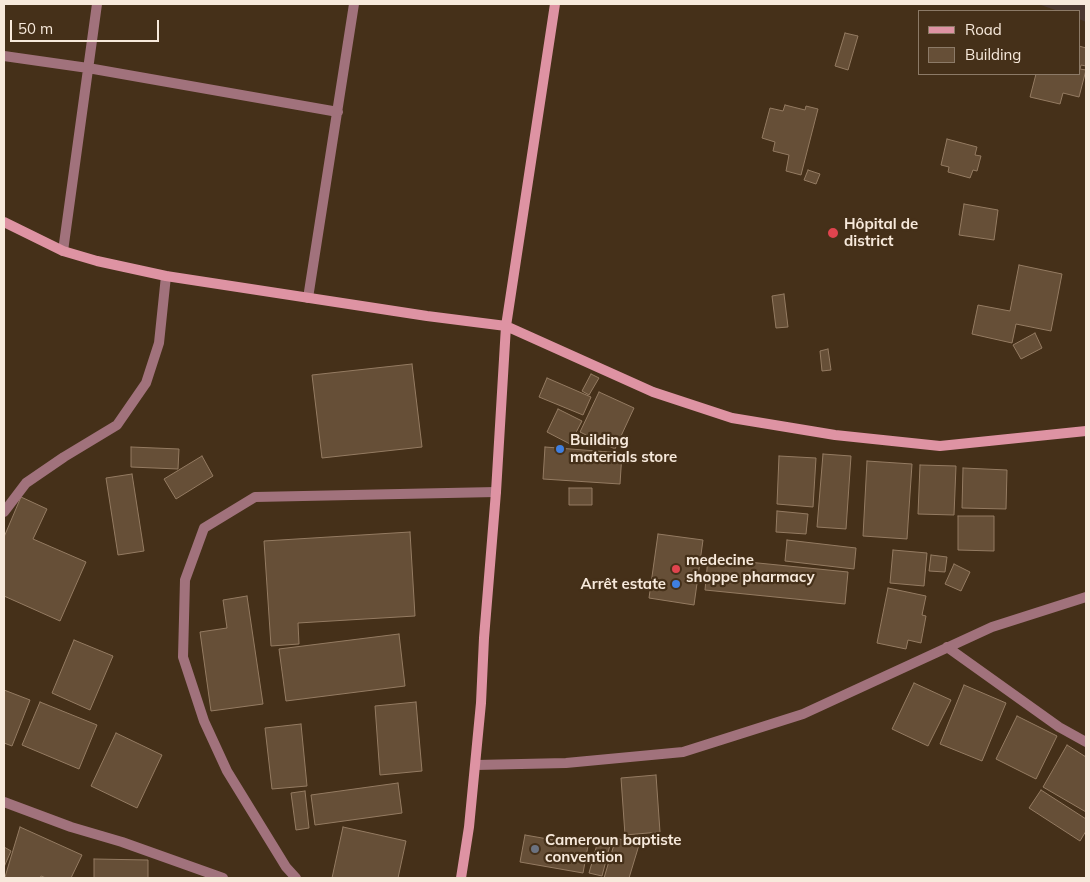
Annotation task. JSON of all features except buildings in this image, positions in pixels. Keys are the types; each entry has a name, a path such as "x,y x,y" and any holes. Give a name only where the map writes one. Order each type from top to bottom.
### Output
{"street":[{"path":"64,251 97,4"},
{"path":"308,298 354,4"},
{"path":"461,878 476,765 506,326 555,4"},
{"path":"4,56 88,68 338,112"},
{"path":"4,222 64,251 97,261 166,276 427,316 506,326 653,392 732,418 835,434 940,446 1086,431"},
{"path":"4,512 26,483 116,425 146,383 159,343 166,276"},
{"path":"296,878 286,867 227,771 204,722 183,657 185,580 204,528 255,497 496,492"},
{"path":"476,765 566,763 683,752 803,714 992,627 1086,597"},
{"path":"947,647 1015,694 1058,727 1086,742"},
{"path":"4,802 71,827 122,842 223,878"}],"shaded area":[{"path":"1038,4 1086,4 1086,22 1080,19 1080,10 1055,10"}],"place":[{"name":"Hôpital de district","path":"833,233"},
{"name":"Building materials store","path":"560,449"},
{"name":"medecine shoppe pharmacy","path":"676,569"},
{"name":"Arrêt estate","path":"676,584"},
{"name":"Cameroun baptiste convention","path":"535,849"}]}
